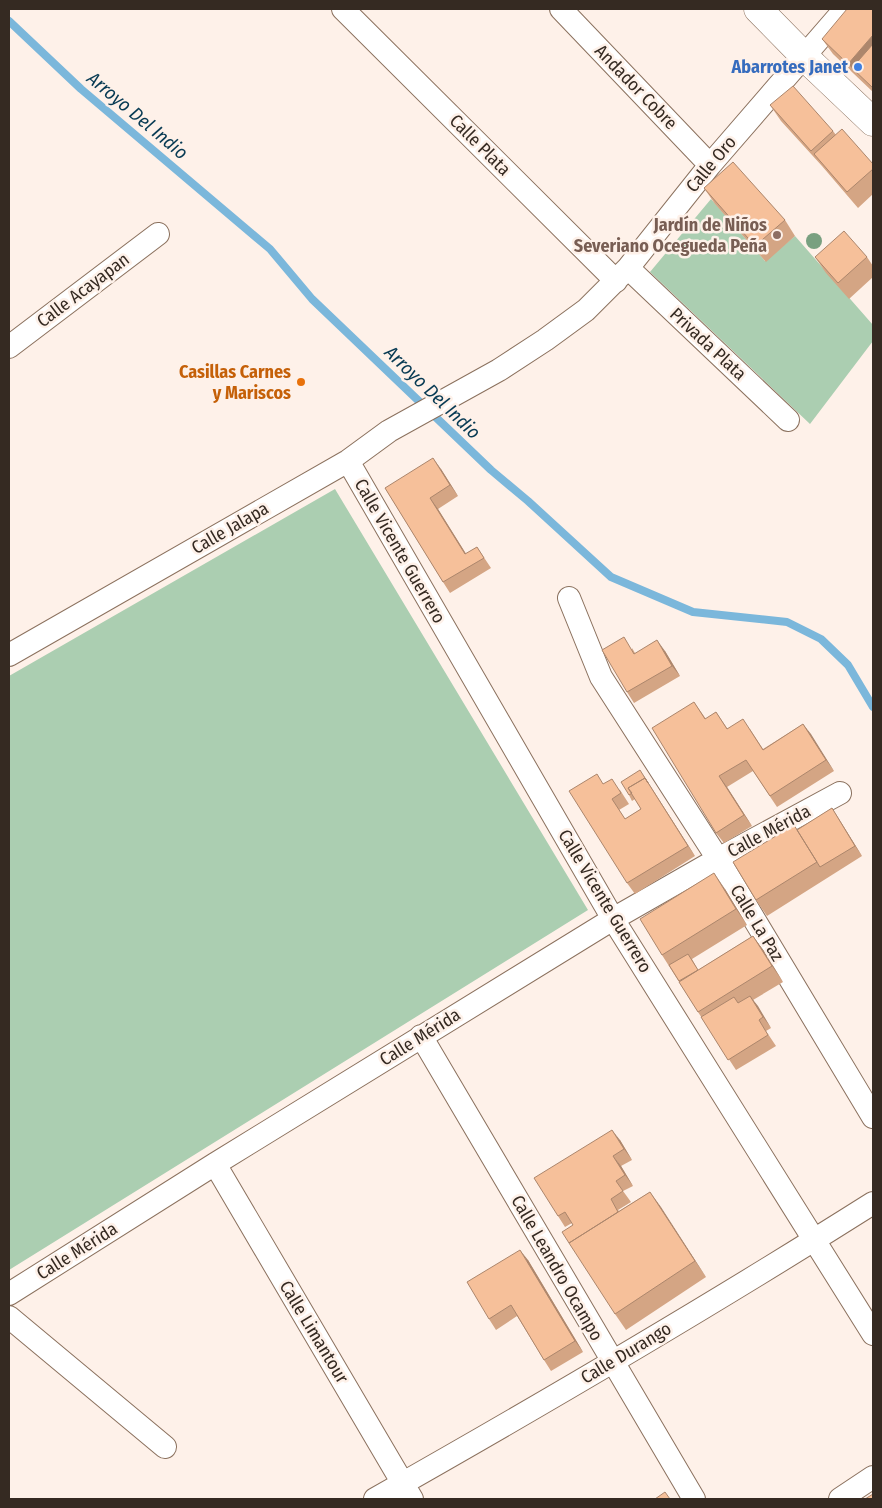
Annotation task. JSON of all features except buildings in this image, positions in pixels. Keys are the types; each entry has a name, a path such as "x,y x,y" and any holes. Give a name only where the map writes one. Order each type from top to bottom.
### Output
{"street":[{"name":"Calle Plata","path":"343,9 622,274"},
{"name":"Andador Cobre","path":"561,9 710,165"},
{"path":"758,9 873,122"},
{"name":"Calle Oro","path":"449,398 499,370 546,340 586,310 622,274 710,165 845,9"},
{"name":"Calle Acayapan","path":"9,346 158,234"},
{"name":"Privada Plata","path":"622,274 788,420"},
{"name":"Calle Jalapa","path":"9,655 348,461 389,431 449,398"},
{"name":"Calle Vicente Guerrero","path":"348,461 613,918 873,1334"},
{"name":"Calle La Paz","path":"569,598 601,677 718,859 873,1117"},
{"name":"Calle Mérida","path":"9,1294 613,918 840,793"},
{"name":"Calle Leandro Ocampo","path":"421,1036 694,1499"},
{"name":"Calle Limantour","path":"215,1164 408,1491"},
{"name":"Calle Durango","path":"375,1499 408,1491 612,1362 873,1203"},
{"path":"9,1317 165,1447"},
{"path":"840,1499 873,1477"}],"green space":[{"path":"711,199 765,261 795,236 873,325 873,341 810,424 650,272"},
{"path":"335,489 588,910 9,1270 9,676"}],"waterway":[{"name":"Arroyo Del Indio","path":"9,21 81,89 270,249 312,299 491,470 611,577 693,612 787,622 821,639 848,665 873,707"}],"place":[{"name":"Abarrotes Janet","path":"858,67"},
{"name":"Jardín de Niños Severiano Ocegueda Peña","path":"777,235"},
{"name":"Casillas Carnes y Mariscos","path":"301,382"}]}
